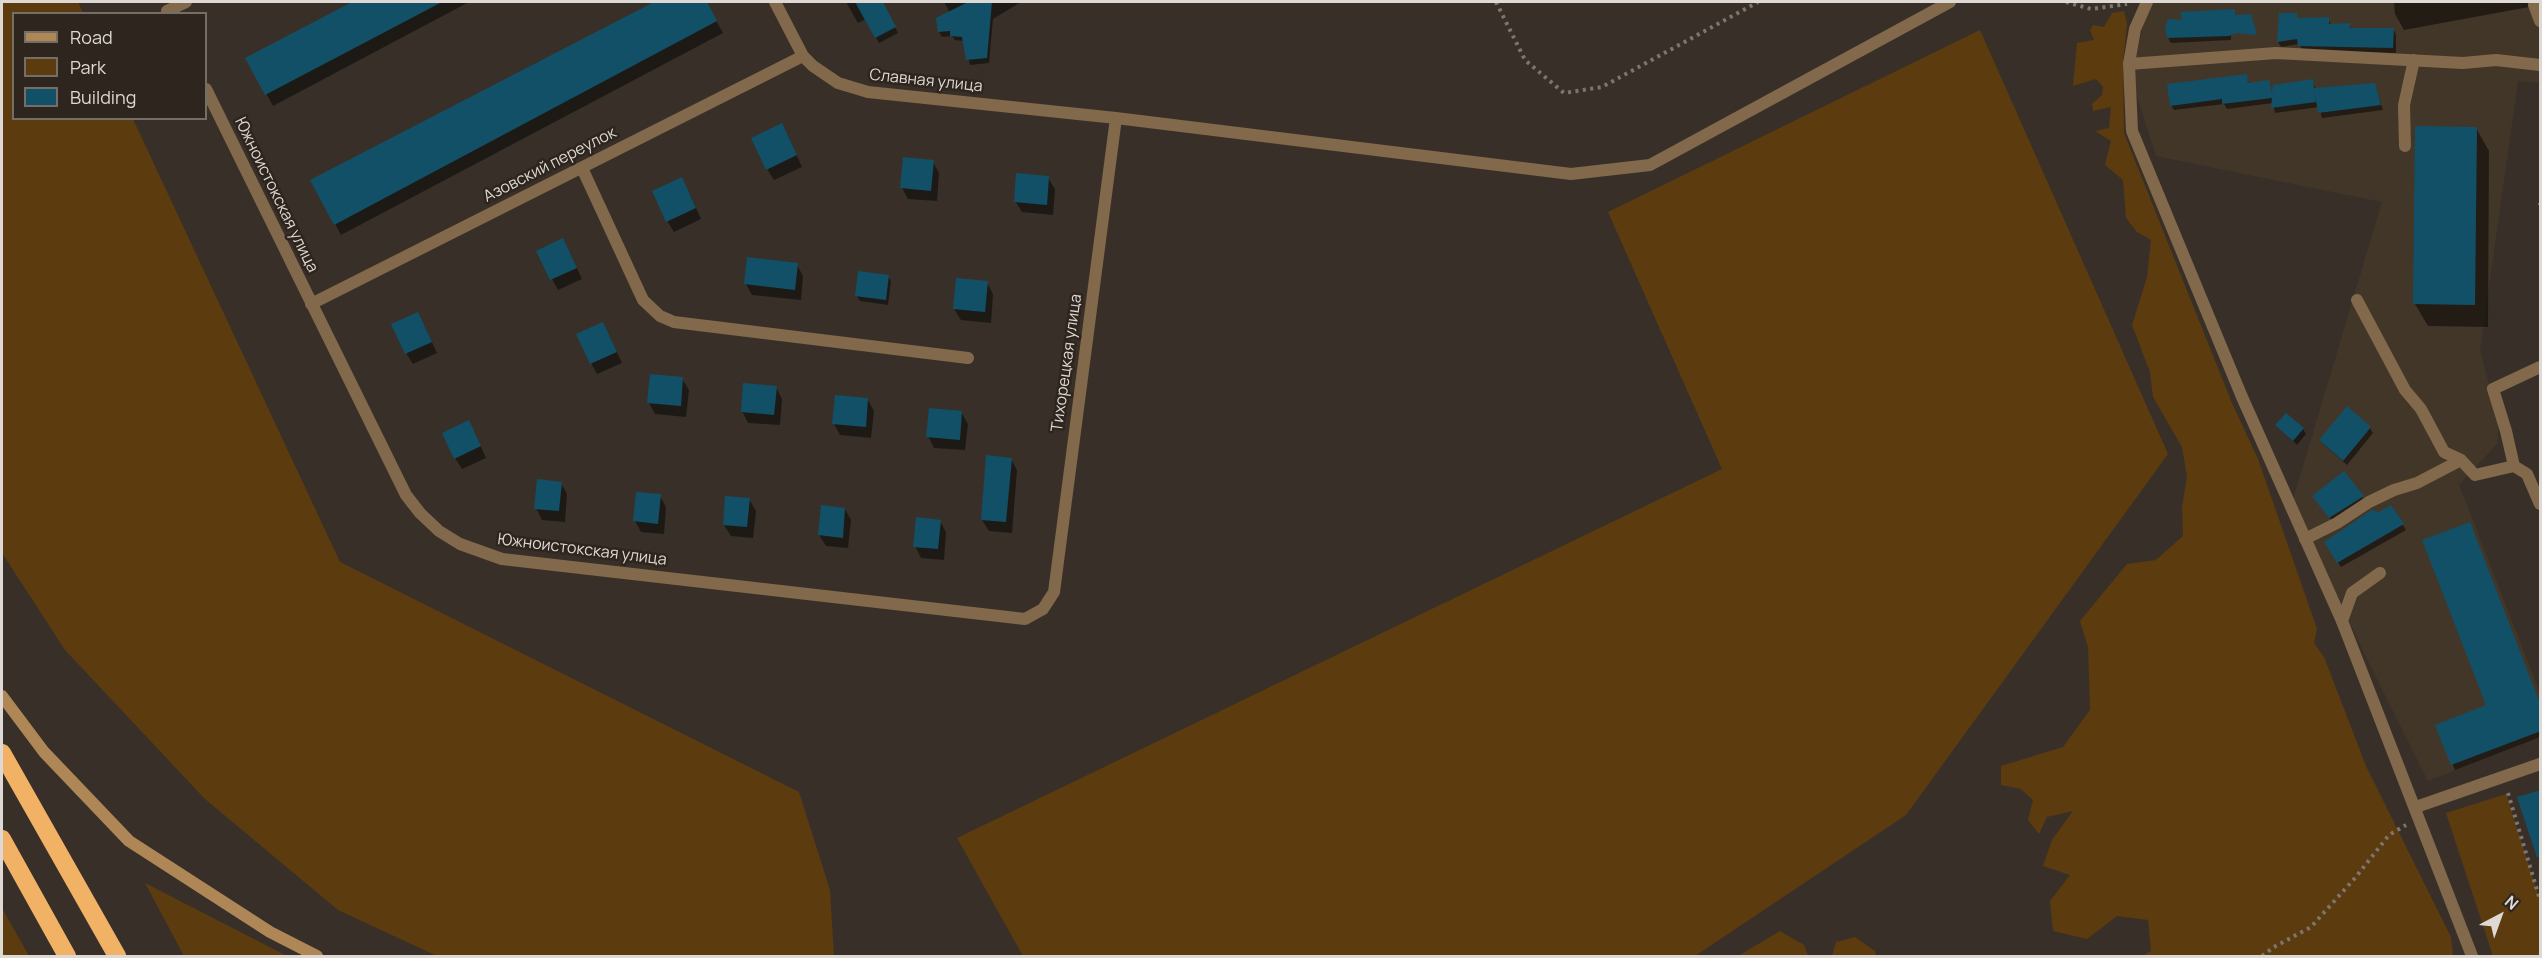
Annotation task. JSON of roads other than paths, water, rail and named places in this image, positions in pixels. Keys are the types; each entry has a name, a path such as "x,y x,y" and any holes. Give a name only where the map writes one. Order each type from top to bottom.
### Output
{"highway":[{"path":"2,753 117,957"},
{"path":"2,839 67,957"}],"main road":[{"path":"2,696 44,752 129,841 270,932 317,957"}],"street":[{"path":"166,9 186,2"},
{"name":"Славная улица","path":"775,2 803,56 819,71 838,83 868,92 1116,118 1571,174 1650,165 1950,2"},
{"path":"2147,2 2135,29 2129,64 2132,131 2242,397 2342,621 2418,812 2472,957"},
{"path":"2534,5 2541,21"},
{"path":"2129,64 2276,53 2463,63 2496,60 2541,65"},
{"name":"Азовский переулок","path":"311,304 803,56"},
{"path":"2405,146 2404,105 2414,60"},
{"name":"Южноистокская улица","path":"207,91 406,495 420,513 439,531 460,544 502,559 1025,619 1043,609"},
{"name":"Тихорецкая улица","path":"1043,609 1054,592 1116,118"},
{"path":"582,168 643,300 660,316 674,322 968,358"},
{"path":"2357,300 2405,390 2421,409 2444,452 2461,460 2475,476 2514,466"},
{"path":"2541,367 2493,389 2514,466 2527,474 2541,504"},
{"path":"2305,539 2337,523 2369,502 2416,483 2461,460"},
{"path":"2342,621 2352,593 2380,573"},
{"path":"2418,812 2541,764"}]}
